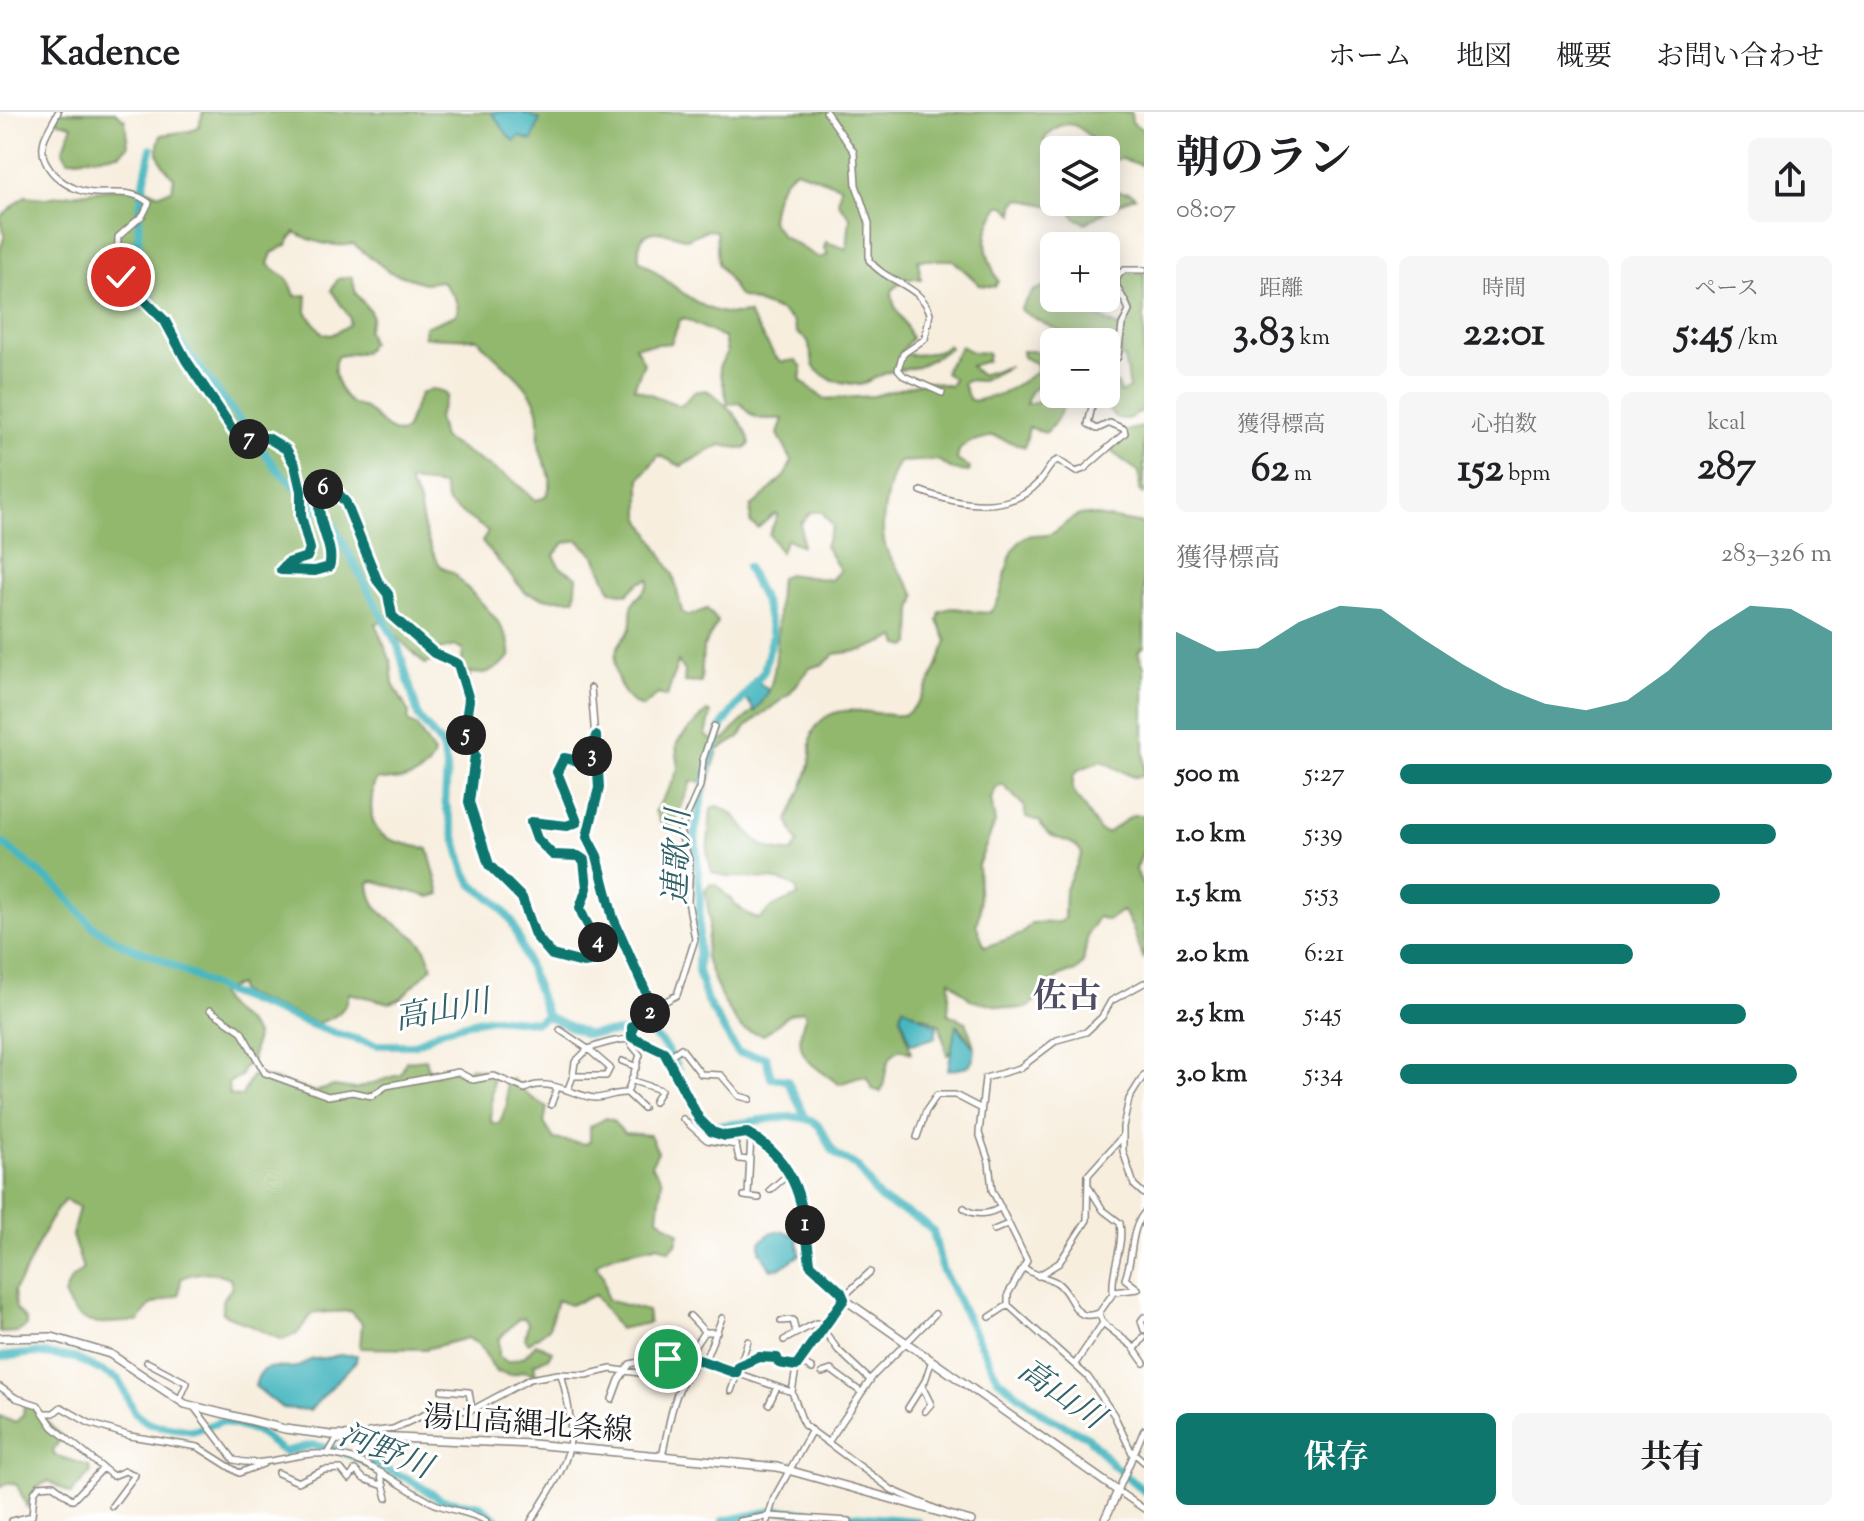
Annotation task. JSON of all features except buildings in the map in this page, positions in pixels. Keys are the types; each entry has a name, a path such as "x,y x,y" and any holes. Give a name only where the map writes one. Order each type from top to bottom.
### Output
{"main road":[{"path":"844,1298 904,1345 1118,1491 1104,1521"},
{"name":"湯山高縄北条線","path":"0,1338 52,1337 110,1354 132,1366 179,1401 285,1429 366,1437 569,1447 789,1470 971,1521"}],"street":[{"path":"58,112 44,142 46,163 53,175 88,193 131,193 149,203 146,212 118,237 117,267 121,277 165,321 193,371 233,430 249,439 268,438 279,442 292,458 310,549 307,557 288,563 281,570 315,571 329,567 330,551 319,522 321,496 325,487 333,487 346,503 377,580 388,594 392,616 434,653 458,664 469,700 464,732 475,755 469,802 489,865 522,898 535,935 552,955 583,963 596,961 599,950 598,940 580,908 587,888 584,860 578,856 553,855 537,839 531,822 567,826 577,822 557,772 564,758 589,763 596,736"},
{"path":"826,112 854,152 856,185 869,223 869,260 877,269 913,289 930,313 925,339 903,354 898,369 904,376 942,393"},
{"path":"1120,338 1129,311 1115,283 1116,277 1124,270 1144,270"},
{"path":"921,491 952,501 996,505 1035,485 1058,460 1071,470 1084,469 1126,431 1107,422 1097,429 1088,424 1092,408"},
{"path":"591,688 599,788 587,837 597,856 613,918 653,1008"},
{"path":"627,1093 637,1067 639,1051 631,1044 632,1027 653,1008 677,995 695,939 688,901 690,863 680,831 700,786 703,759 714,726"},
{"path":"1144,983 1111,1001 1102,1017 1086,1032 1057,1040 1020,1068 985,1078 978,1130 989,1162 992,1190 1025,1253 1026,1269 1008,1294 1008,1305 1075,1364 1111,1410 1133,1452 1144,1462"},
{"path":"210,1010 241,1031 265,1073 328,1096 352,1092 372,1096 386,1086 458,1072 473,1080 494,1076 525,1089 532,1085 568,1089 599,1098 612,1092 627,1093 643,1108"},
{"path":"560,1030 608,1063 608,1074 573,1076"},
{"path":"568,1089 575,1062 588,1049 611,1040 632,1037 670,1056 704,1125 718,1135 751,1135 783,1160 791,1172 806,1230 810,1264 844,1298"},
{"path":"670,1056 682,1049 701,1074 721,1075 739,1096 750,1099"},
{"path":"622,1061 637,1067"},
{"path":"1144,1075 1129,1099 1123,1136 1123,1151 1134,1185 1144,1194"},
{"path":"633,1081 661,1090 654,1102"},
{"path":"551,1105 557,1088"},
{"path":"917,1137 926,1111 937,1095 955,1095 980,1108"},
{"path":"683,1119 707,1140 736,1145 739,1159 749,1160"},
{"path":"751,1135 746,1196 759,1198"},
{"path":"1038,1276 1059,1263 1087,1220 1088,1175 1097,1162 1119,1145 1123,1136"},
{"path":"770,1190 791,1172"},
{"path":"1087,1186 1103,1210 1120,1223 1122,1245 1112,1269 1113,1292 1099,1313"},
{"path":"964,1208 977,1214 994,1212 1001,1207"},
{"path":"1142,1290 1125,1279 1133,1261 1135,1225 1144,1213"},
{"path":"994,1230 1008,1224"},
{"path":"1026,1269 1057,1283 1080,1315 1099,1313"},
{"path":"870,1272 844,1298 797,1363 792,1392 804,1425 892,1490 944,1509 950,1516"},
{"path":"1113,1292 1142,1290"},
{"path":"990,1317 1008,1305"},
{"path":"1099,1313 1103,1323 1139,1347 1144,1363"},
{"path":"829,1441 870,1380 935,1314"},
{"path":"690,1316 705,1332 717,1332"},
{"path":"1144,1317 1141,1321 1144,1330"},
{"path":"662,1456 677,1391 702,1362 722,1318"},
{"path":"781,1321 793,1320 796,1333"},
{"path":"784,1340 816,1323 823,1326 838,1350 870,1380"},
{"path":"1075,1364 1103,1323"},
{"path":"694,1347 705,1332"},
{"path":"1139,1347 1144,1337"},
{"path":"643,1361 650,1340"},
{"path":"731,1391 748,1341"},
{"path":"737,1370 759,1357 777,1358 779,1363 797,1363 812,1369"},
{"path":"612,1399 630,1364 693,1358 737,1370 776,1389 792,1392"},
{"path":"147,1362 187,1383 179,1401"},
{"path":"329,1450 336,1440 362,1441 371,1431 393,1429 428,1413 472,1410 530,1379 626,1369 671,1375 702,1362"},
{"path":"908,1408 922,1386 931,1363"},
{"path":"822,1373 831,1370 861,1392"},
{"path":"531,1521 560,1478 569,1447 570,1414 561,1374"},
{"path":"922,1386 931,1404 925,1411"},
{"path":"0,1387 16,1398 38,1405 53,1427 113,1476 125,1471 135,1475 112,1506"},
{"path":"769,1404 776,1389"},
{"path":"442,1390 469,1392 472,1410"},
{"path":"44,1413 54,1413 61,1407 89,1423 130,1436 198,1447 239,1473 264,1463 329,1450 380,1471 431,1501 486,1521"},
{"path":"194,1407 232,1459 264,1463"},
{"path":"768,1518 789,1470 812,1430"},
{"path":"1144,1430 1118,1491 1144,1509"},
{"path":"278,1473 298,1482 324,1470 341,1469 349,1479 358,1463"},
{"path":"12,1521 32,1516 34,1493 39,1486 53,1485 73,1500 103,1468"},
{"path":"380,1471 387,1498"},
{"path":"354,1472 384,1486"},
{"path":"740,1521 768,1518 849,1521"}],"green space":[{"path":"56,112 115,112 125,120 128,146 119,154 68,160 63,151 72,125 58,122"},
{"path":"203,112 1131,112 1132,122 1144,131 1144,166 1120,158 1120,136 1088,136 1080,128 1066,124 1047,136 1040,136 1040,203 1019,199 1014,205 1014,214 1005,206 999,206 989,226 986,244 998,281 995,287 980,285 953,260 918,260 921,279 903,279 892,291 894,304 911,339 901,352 919,355 948,345 950,348 918,367 888,372 860,385 833,381 820,373 814,367 808,341 797,333 793,321 780,311 739,296 718,263 716,231 707,230 687,239 653,232 642,239 639,260 703,306 732,314 748,313 775,356 782,362 796,360 802,367 800,380 824,399 874,396 927,381 950,386 954,379 945,373 946,368 961,346 971,352 988,353 987,361 970,366 980,375 1010,366 982,381 966,380 963,384 969,399 974,401 1002,394 1038,371 1037,364 1023,357 1022,351 1037,351 1040,356 1040,384 1030,392 1026,404 1040,399 1040,408 1063,408 1045,433 1029,427 1025,447 993,436 969,442 959,450 957,460 970,468 969,472 953,470 938,460 899,462 885,504 883,529 886,548 916,596 912,610 911,643 907,647 899,645 896,637 864,650 835,654 824,664 810,668 789,694 746,727 739,738 718,750 709,781 691,782 674,825 661,823 655,811 676,774 679,740 707,711 711,713 706,736 713,740 726,739 767,694 776,654 780,578 787,574 831,580 840,570 825,546 833,526 822,512 811,512 801,523 802,546 787,539 780,552 769,534 778,515 774,514 758,528 750,522 751,507 785,476 792,461 778,434 783,419 758,418 740,403 728,404 719,367 727,353 724,338 684,318 680,320 671,343 635,346 644,363 634,388 681,406 694,392 706,390 733,413 745,429 750,444 745,449 720,445 681,466 659,455 640,478 640,517 673,574 682,612 688,616 707,609 718,622 703,648 701,683 684,682 685,672 678,661 667,697 658,694 643,707 629,699 620,684 615,666 617,650 630,629 633,604 647,587 649,579 638,583 627,594 611,591 595,556 578,540 564,543 554,555 559,566 577,577 575,599 548,599 526,593 482,542 488,531 448,504 443,486 409,481 438,562 454,574 491,614 510,646 510,657 501,665 486,673 470,672 469,679 465,680 461,676 463,649 455,646 439,650 433,661 425,664 381,621 375,624 391,661 393,684 409,713 408,722 417,727 434,754 419,774 403,779 377,779 373,786 371,812 378,831 385,837 428,849 440,894 430,897 374,881 369,882 370,893 385,916 420,942 432,967 401,998 390,1003 349,993 346,1004 339,1012 317,1023 240,993 238,985 219,991 230,1010 247,1023 256,1035 252,1061 243,1068 241,1076 228,1083 229,1095 241,1097 252,1076 259,1075 314,1092 334,1086 355,1089 401,1074 406,1061 426,1059 429,1072 449,1068 464,1072 472,1067 493,1073 491,1121 494,1124 500,1122 507,1104 506,1083 512,1079 529,1096 547,1107 544,1123 554,1139 586,1144 590,1141 590,1127 606,1118 624,1133 650,1135 658,1152 651,1165 662,1180 658,1218 679,1233 676,1244 669,1251 658,1245 618,1254 596,1265 603,1275 607,1300 647,1311 649,1323 619,1329 595,1295 570,1305 557,1300 549,1328 529,1343 525,1339 528,1323 524,1318 517,1320 499,1339 499,1356 507,1362 524,1357 536,1344 552,1351 549,1357 534,1364 536,1375 524,1371 512,1375 496,1372 479,1344 467,1338 426,1349 360,1348 362,1323 351,1311 313,1313 297,1334 282,1340 222,1313 223,1299 232,1287 230,1278 212,1273 192,1274 181,1279 179,1295 150,1305 138,1322 87,1321 78,1316 64,1295 71,1279 83,1269 72,1236 79,1207 65,1200 50,1221 14,1290 16,1309 26,1320 26,1326 18,1332 0,1333 0,249 5,235 0,217 25,196 45,198 136,185 158,194 172,190 174,178 158,153 161,135 190,131 199,126","holes":["796,170 840,186 838,202 850,217 847,249 826,242 824,248 828,255 819,258 781,235 771,220 778,192 784,180","295,232 308,239 338,245 353,244 390,272 424,283 442,281 455,298 458,309 456,315 425,327 424,337 478,339 528,390 538,410 540,448 550,476 550,486 544,498 535,500 515,482 443,438 438,417 447,396 442,391 432,389 420,394 405,431 400,433 385,426 365,408 350,402 336,379 335,361 338,356 364,352 371,343 367,330 372,318 356,294 352,277 338,279 331,290 350,318 349,325 331,335 323,334 306,312 307,295 295,296 288,280 268,264 272,253 287,245"]},
{"path":"1120,192 1135,197 1120,203"},
{"path":"1074,216 1098,216 1086,223"},
{"path":"1126,272 1144,273 1144,411 1127,419 1116,418 1107,408 1120,408 1120,393 1129,388 1124,357 1120,355 1120,328 1055,328 1020,309 1033,291 1040,288 1040,312 1090,312 1119,327 1132,312 1120,287 1120,278"},
{"path":"1144,427 1144,494 1140,491 1139,472 1113,453 1111,447 1128,430"},
{"path":"1079,515 1144,524 1144,646 1138,652 1144,667 1144,776 1133,777 1102,761 1080,769 1073,776 1073,791 1100,831 1107,833 1133,815 1144,815 1144,849 1136,870 1144,888 1144,960 1132,927 1122,911 1108,920 1098,917 1088,933 1083,963 1076,971 1060,975 1029,1007 1013,1009 971,1000 950,980 948,1014 966,1022 975,1049 959,1026 951,1053 947,1055 940,1025 923,1016 901,1016 911,1053 900,1049 890,1058 881,1092 872,1089 867,1078 860,1077 839,1084 805,1056 800,1039 806,1015 803,1011 790,1014 764,1035 744,1030 721,997 705,957 710,920 705,890 710,884 716,885 742,910 760,919 772,907 798,896 796,887 786,882 712,872 707,854 711,808 717,806 728,811 766,847 792,852 798,843 788,821 807,774 813,732 823,719 849,710 890,715 909,712 927,687 947,641 938,621 940,612 953,608 990,612 1000,594 1013,550 1019,542 1030,535 1057,531","holes":["1003,785 1024,806 1026,817 1040,821 1048,833 1073,844 1082,854 1065,889 1064,918 1060,922 1031,923 1022,934 985,947 976,924 980,912 978,865 995,823 991,799 996,788"]},
{"path":"24,1405 30,1406 62,1437 53,1450 54,1455 89,1466 91,1472 71,1494 49,1481 36,1487 27,1507 17,1485 7,1483 0,1487 0,1416 15,1423 23,1415"}],"water":[{"path":"491,112 521,112 540,119 532,141 519,136 515,141 511,139"},
{"path":"754,678 769,691 755,712 746,698"},
{"path":"903,1007 937,1026 935,1038 911,1044 901,1016"},
{"path":"956,1025 975,1049 974,1056 968,1066 948,1070"},
{"path":"782,1231 797,1236 800,1255 780,1268 770,1269 760,1250 760,1242 772,1232"},
{"path":"357,1355 356,1361 310,1410 282,1408 255,1386 262,1371 267,1368 296,1367 312,1360"}],"waterway":[{"path":"151,149 139,213 139,255 143,276 160,316"},
{"path":"171,330 276,468 333,524 398,646 419,718 441,744 447,768 445,802 465,872 473,885 495,901 512,921 547,1016"},
{"name":"連歌川","path":"747,567 765,604 773,635 764,671 723,724 710,759 695,832 700,901 698,971 707,1001 738,1053 766,1057 771,1078 787,1080 806,1118"},
{"name":"高山川","path":"0,841 60,889 93,927 122,944 158,958 221,990 334,1033 377,1045 414,1045 442,1030 477,1021 492,1018 536,1022 547,1016 586,1034 645,1031 667,1049 694,1106 712,1124 792,1117 811,1120 820,1128 836,1154 859,1168 881,1199 933,1231 942,1269 998,1379 1046,1416 1088,1437 1112,1464 1144,1491"},
{"name":"河野川","path":"0,1357 35,1353 75,1358 118,1379 135,1413 150,1424 193,1431 222,1421 257,1432 284,1452 312,1445 338,1450 407,1478 442,1500 480,1506 499,1521"},
{"name":"河野川","path":"723,1521 778,1510 917,1521"}],"district":[{"name":"佐古","path":"1067,995"}],"route":[{"path":"121,277 165,321 220,415 233,430 249,439 268,438 279,442 292,458 301,491 301,516 310,549 307,557 288,563 281,570 289,573 329,567 330,551 319,522 322,490 333,487 352,514 377,580 388,594 392,616 415,633 434,653 456,661 468,690 464,732 475,755 469,802 489,865 522,898 528,923 552,955 583,963 596,961 599,950 598,940 582,917 580,908 587,888 584,860 578,856 553,855 537,839 531,822 567,826 577,822 557,772 560,762 567,757 585,765 589,763 596,736 599,788 587,837 600,865 613,918 626,940 653,1008 632,1027 632,1037 664,1052 699,1119 712,1132 725,1136 747,1133 788,1166 806,1230 810,1264 841,1292 844,1299 800,1355 796,1366 779,1363 777,1358 759,1357 738,1366 736,1373 732,1373 693,1358 668,1359"}]}
